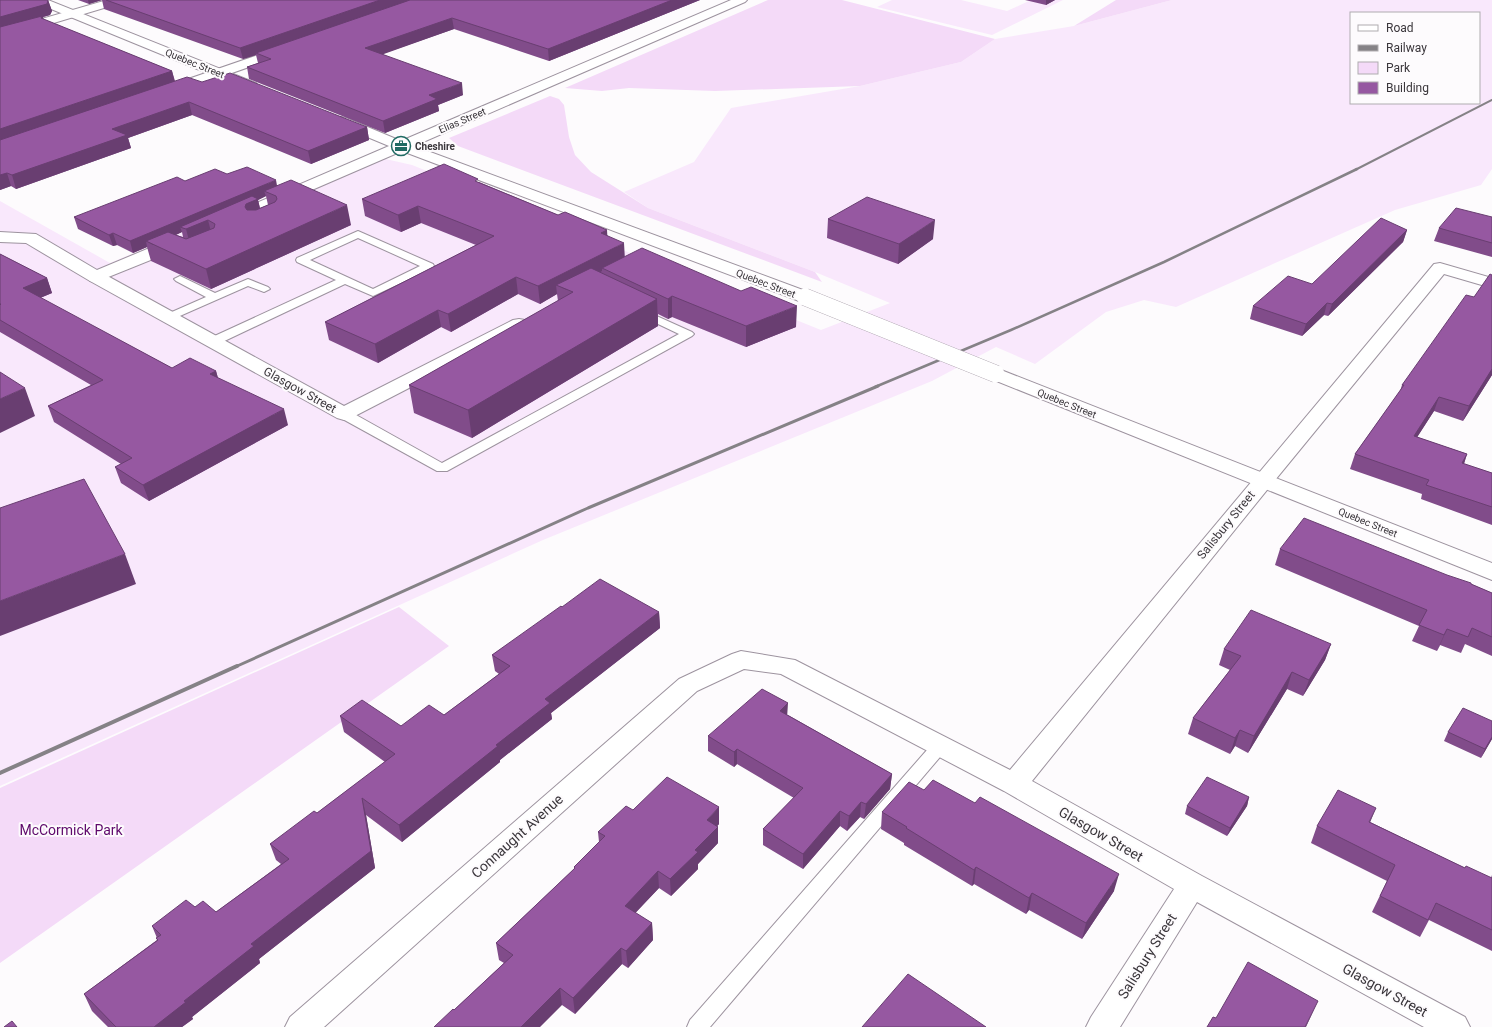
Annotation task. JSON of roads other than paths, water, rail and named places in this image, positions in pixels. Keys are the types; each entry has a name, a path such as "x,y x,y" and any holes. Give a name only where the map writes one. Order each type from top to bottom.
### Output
{"street":[{"name":"Quebec Street","path":"38,0 262,90"},
{"path":"0,35 120,0"},
{"name":"Elias Street","path":"220,224 262,212 401,146 741,0"},
{"path":"161,93 294,47"},
{"name":"Quebec Street","path":"332,118 401,146 805,297 1492,572"},
{"name":"Glasgow Street","path":"2,236 30,238 169,318 344,414 534,316"},
{"path":"96,277 178,248 192,236"},
{"name":"Salisbury Street","path":"1014,784 1263,480 1440,268 1492,283"},
{"name":"Glasgow Street","path":"741,660 786,666 1014,784 1192,885 1454,1027"},
{"name":"Connaught Avenue","path":"301,1027 688,685 741,660"},
{"name":"Salisbury Street","path":"1102,1027 1192,885"}],"lane":[{"path":"212,342 345,280 374,293 429,266 358,234 301,260 345,280"},
{"path":"180,279 215,297"},
{"path":"169,318 248,282 264,289"},
{"path":"344,414 442,468 688,334 632,307"},
{"path":"697,1027 940,746"}],"railway":[{"path":"1356,169 1492,100"},
{"path":"875,387 1011,330 1164,262 1356,169"},
{"path":"235,667 588,508 878,386"},
{"path":"0,773 237,666"}],"place":[{"name":"Cheshire","path":"401,146"}],"park label":[{"name":"McCormick Park","path":"71,830"}]}
